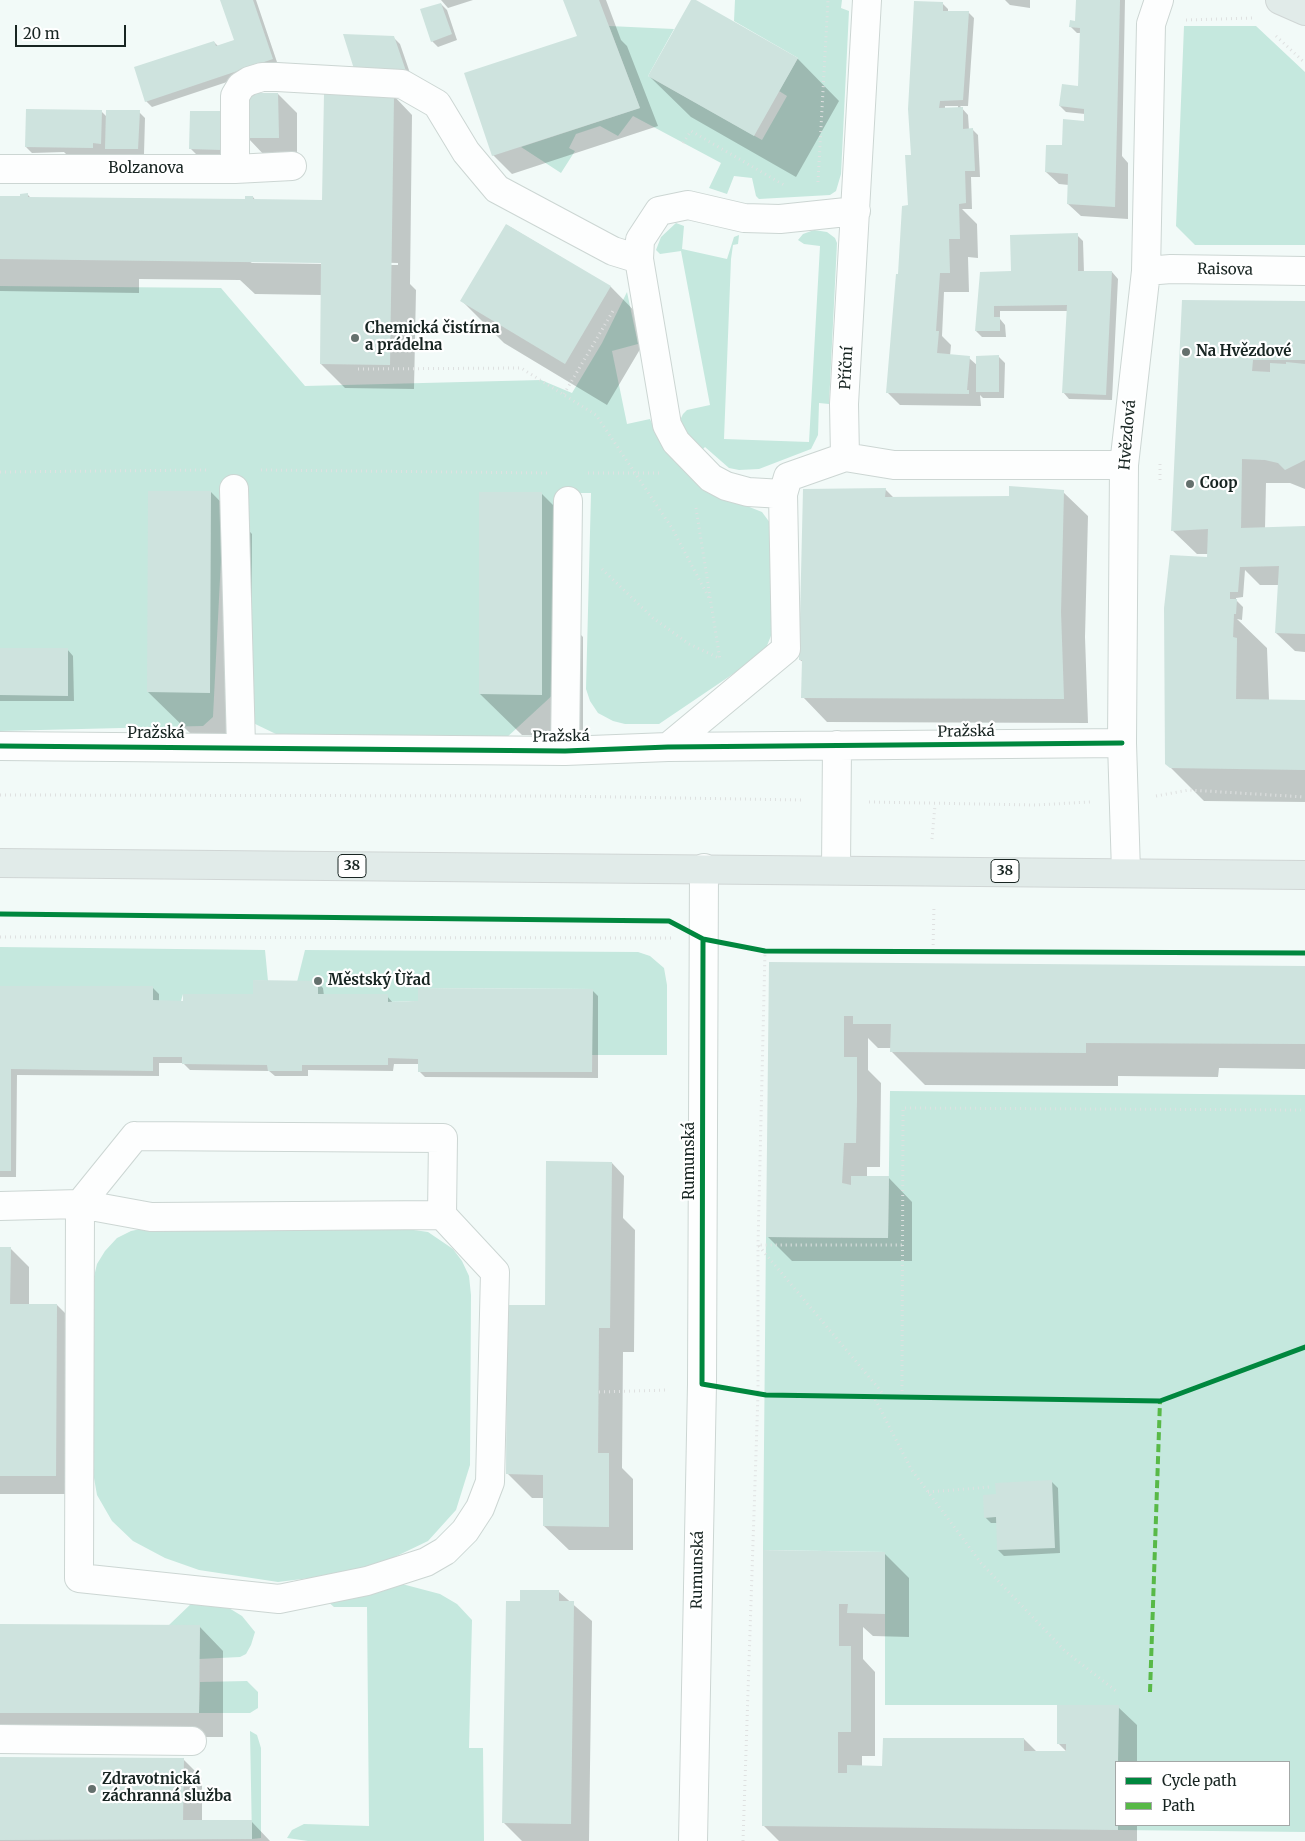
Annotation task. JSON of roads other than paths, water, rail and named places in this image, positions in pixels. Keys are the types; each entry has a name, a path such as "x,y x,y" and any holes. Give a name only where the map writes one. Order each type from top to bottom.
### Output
{"main road":[{"path":"1280,0 1305,12"},
{"name":"38","path":"0,863 836,869 1305,875"}],"street":[{"name":"Příční","path":"845,457 844,404 867,0"},
{"name":"Hvězdová","path":"1126,872 1122,743 1124,465 1146,271 1155,12"},
{"path":"235,169 235,96 241,86 249,80 262,77 277,77 402,84 437,104 475,165 497,189 641,268"},
{"name":"Bolzanova","path":"0,169 235,169 292,166"},
{"path":"783,494 748,492 726,486 711,478 676,442 667,425 641,268 640,240 659,211 688,205 744,218 780,220 856,211"},
{"name":"Raisova","path":"1146,271 1171,269 1305,271"},
{"path":"668,747 786,649 783,494 788,478 845,457 894,465 1124,465"},
{"path":"224,479 241,746"},
{"path":"565,751 568,501"},
{"name":"Pražská","path":"0,746 241,746 565,751 668,747 1122,743"},
{"path":"836,869 837,745"},
{"name":"Rumunská","path":"693,1841 702,1384 704,868"},
{"path":"135,1136 443,1138 442,1215 495,1272 490,1482 480,1508 458,1538 445,1551 426,1562 367,1581 279,1599 79,1578 80,1204 135,1136"},
{"path":"0,1206 80,1204 151,1217 442,1215"},
{"path":"0,1739 192,1741"}],"place":[{"name":"Chemická čistírna a prádelna","path":"355,338"},
{"name":"Na Hvězdové","path":"1186,352"},
{"name":"Coop","path":"1190,484"},
{"name":"Městský Ùřad","path":"318,981"},
{"name":"Zdravotnická záchranná služba","path":"92,1789"}]}
